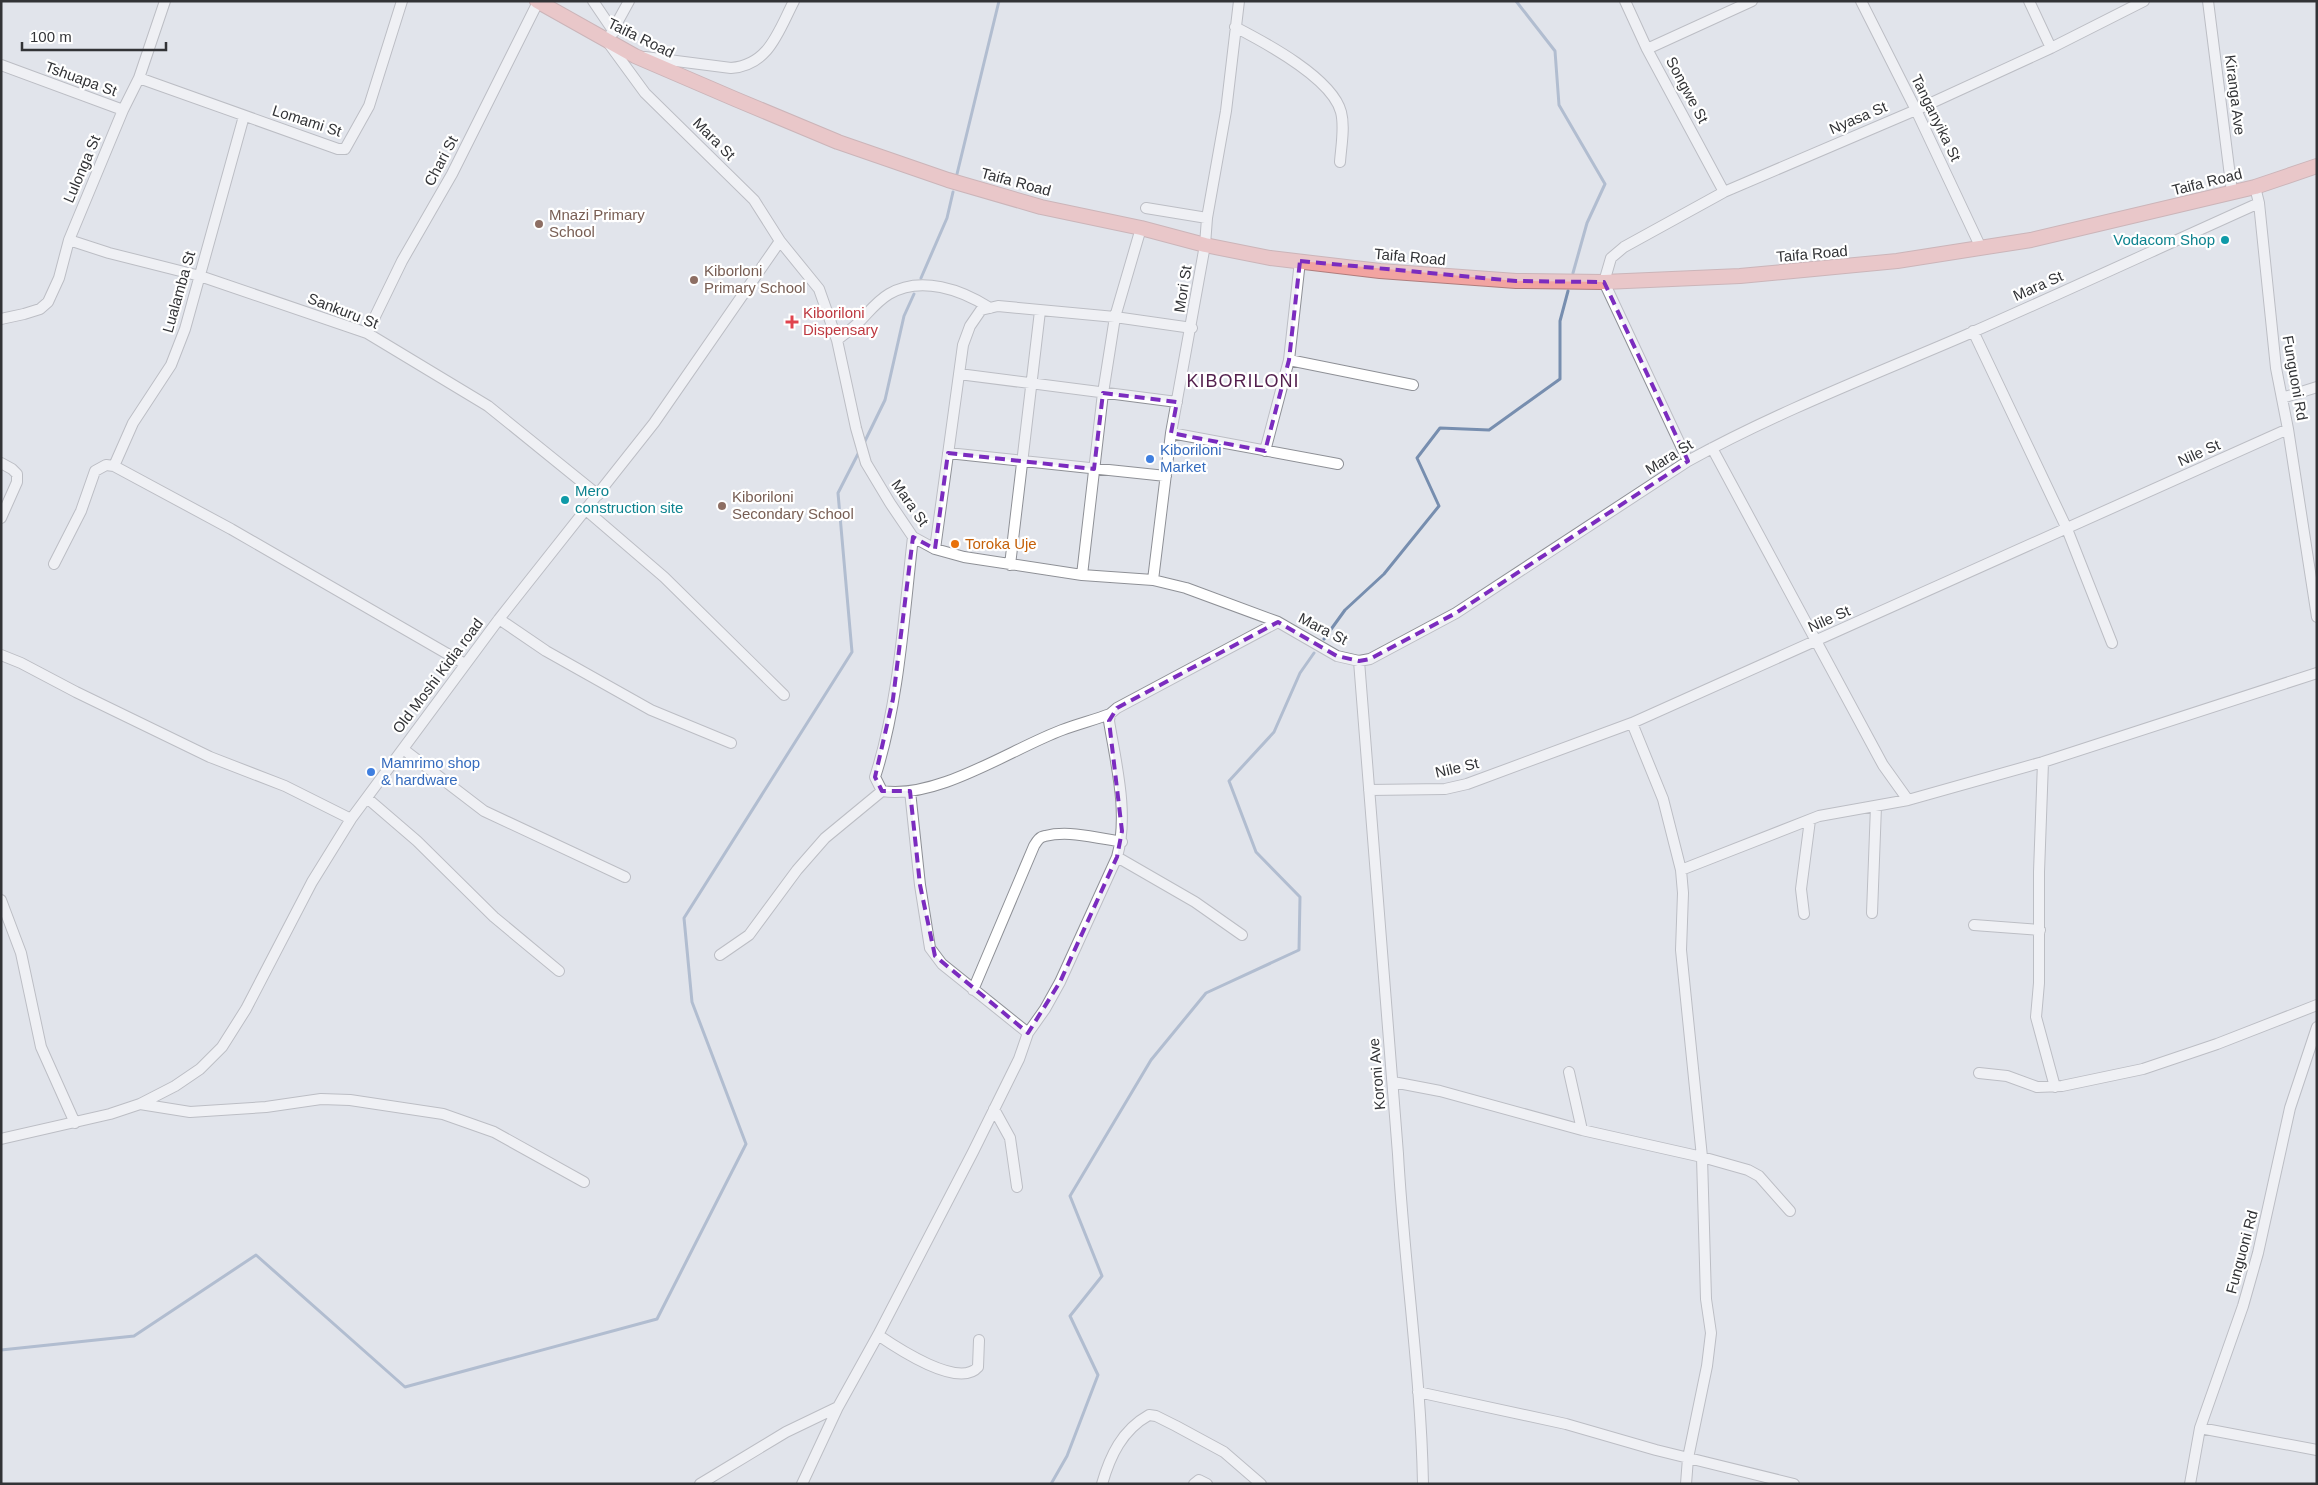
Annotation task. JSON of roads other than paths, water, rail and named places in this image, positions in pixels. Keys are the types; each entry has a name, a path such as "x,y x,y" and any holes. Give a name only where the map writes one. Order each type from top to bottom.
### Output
{"highway":[{"name":"Taifa Road","path":"537,2 611,36 635,56 838,142 921,170 1041,207 1141,228 1205,245 1270,258 1380,271 1506,281 1604,282 1823,270 2031,240 2255,187 2317,166"}],"street":[{"name":"Lulonga St","path":"1,319 40,308 48,302 59,278 69,240 123,110 140,78 165,1"},
{"name":"Lomami St","path":"140,78 338,149 345,149 369,106 402,1"},
{"name":"Mara St","path":"593,1 645,94 754,200 780,241 819,289 837,340 860,443 871,471 913,537 935,548 964,557 1082,575 1153,580 1186,588 1278,622 1337,656 1359,662 1370,659 1456,613 1688,461 1712,448 1794,409 1973,332 2259,202"},
{"path":"611,36 629,1"},
{"path":"635,56 731,68 743,67 755,62 766,52 794,1"},
{"name":"Mori St","path":"1153,580 1171,433 1192,328 1205,245 1207,218 1226,111 1238,1"},
{"name":"Songwe St","path":"1625,1 1647,49 1724,192"},
{"path":"1647,49 1752,1"},
{"name":"Tanganyika St","path":"1861,1 1916,110 1981,248"},
{"path":"2029,1 2051,48"},
{"name":"Nyasa St","path":"1604,282 1611,258 1624,247 1724,192 1916,110 2051,48 2144,1"},
{"name":"Kiranga Ave","path":"2208,1 2232,192"},
{"name":"Chari St","path":"367,333 402,260 452,174 537,2"},
{"path":"1236,27 1277,50 1323,84 1336,100 1342,114 1340,162"},
{"name":"Tshuapa St","path":"1,65 123,110"},
{"name":"Lualamba St","path":"114,466 137,416 171,365 185,329 244,116"},
{"path":"2255,187 2259,202"},
{"name":"Funguoni Rd","path":"2259,202 2276,368 2314,585 2317,617"},
{"path":"1146,208 1207,218"},
{"path":"1082,575 1103,393 1115,317 1141,228"},
{"name":"Sankuru St","path":"69,240 109,253 200,276 367,333 488,406 598,495"},
{"name":"Old Moshi Kidia road","path":"1,1139 75,1123 140,1104 175,1086 200,1068 222,1047 246,1009 312,882 351,819 499,619 660,415 780,241"},
{"path":"1265,451 1289,360 1300,261"},
{"path":"1604,282 1688,461"},
{"path":"837,340 880,300 900,288 920,286 945,287 960,291 990,308"},
{"path":"935,548 963,344 970,326 981,310 998,306 1115,317 1192,328"},
{"path":"1010,564 1040,311"},
{"path":"1973,332 2067,529 2112,643"},
{"path":"1289,360 1413,385"},
{"path":"959,374 1177,402"},
{"path":"2282,398 2317,387"},
{"name":"Nile St","path":"1369,790 1445,789 1467,784 1632,723 2288,429"},
{"path":"1171,433 1338,464"},
{"path":"1712,448 1883,765 1908,800"},
{"path":"948,453 1166,476"},
{"path":"1,463 12,468 17,474 16,482 1,518"},
{"path":"54,564 80,511 96,471 106,464 114,466 231,528 465,664"},
{"path":"586,510 664,578 784,695"},
{"path":"882,791 875,777 881,758 893,699 913,537"},
{"path":"499,619 546,651 652,710 731,743"},
{"path":"720,955 749,935 777,896 825,838 882,791 895,793 910,791 961,776 1062,730 1110,714 1117,708 1278,622"},
{"path":"1,655 21,662 76,692 210,757 285,786 351,819"},
{"name":"Koroni Ave","path":"1359,662 1402,1226 1418,1392 1423,1484"},
{"path":"1681,870 1810,820 1844,811 1908,800 2042,762 2317,673"},
{"path":"802,1484 838,1407 878,1335 994,1109 1019,1059 1028,1033 1045,1009 1060,982 1118,857 1122,842 1120,792 1109,721 1110,714"},
{"path":"1632,723 1664,799 1681,870 1683,893 1682,970 1702,1157 1706,1299 1711,1342 1688,1458 1686,1484"},
{"path":"403,749 484,810 625,877"},
{"path":"2042,762 2039,872 2039,983 2036,1017 2055,1087"},
{"path":"910,791 920,885 930,948 942,964 1028,1033"},
{"path":"367,798 417,841 494,916 559,971"},
{"path":"1872,913 1876,806"},
{"path":"1804,914 1801,889 1810,820"},
{"path":"973,990 1039,838 1046,835 1073,835 1122,842"},
{"path":"1118,857 1195,902 1242,935"},
{"path":"1,900 21,953 34,1004 41,1047 75,1123"},
{"path":"1974,925 2040,930"},
{"path":"1979,1073 2007,1076 2037,1087 2055,1087 2143,1069 2217,1044 2317,1005"},
{"name":"Funguoni Rd","path":"2190,1484 2200,1428 2246,1297 2267,1220 2290,1108 2317,1027"},
{"path":"1569,1072 1582,1130"},
{"path":"1392,1082 1510,1109 1582,1130 1702,1157 1759,1176 1790,1211"},
{"path":"140,1104 196,1112 266,1107 321,1099 350,1100 443,1114 494,1132 584,1182"},
{"path":"994,1109 1010,1138 1017,1187"},
{"path":"878,1335 922,1362 966,1374 974,1372 978,1367 979,1340"},
{"path":"1418,1392 1566,1424 1688,1458 1794,1484"},
{"path":"700,1484 779,1437 838,1407"},
{"path":"1102,1484 1117,1446 1128,1431 1149,1415 1162,1419 1224,1452 1261,1484"},
{"path":"2200,1428 2317,1450"},
{"path":"1194,1484 1199,1480 1207,1484"}],"waterway":[{"path":"957,174 999,1"},
{"path":"1516,1 1555,51 1559,105 1605,184 1587,223 1573,273"},
{"path":"921,278 947,218 953,192"},
{"path":"1324,639 1345,610 1384,574 1439,506 1417,458 1440,428 1489,430 1560,379 1560,321 1568,291"},
{"path":"864,443 885,400 904,316 914,294"},
{"path":"1,1350 134,1336 256,1255 405,1387 657,1319 746,1144 692,1002 684,918 852,652 838,493 860,450"},
{"path":"1051,1484 1067,1456 1098,1375 1070,1316 1102,1276 1070,1196 1151,1060 1206,993 1299,950 1300,897 1256,852 1229,781 1274,732 1300,673 1314,653"}],"place":[{"name":"Mnazi Primary School","path":"539,224"},
{"name":"Vodacom Shop","path":"2225,240"},
{"name":"Kiborloni Primary School","path":"694,280"},
{"name":"Kiboriloni Dispensary","path":"792,322"},
{"name":"Kiboriloni Market","path":"1150,459"},
{"name":"Mero construction site","path":"565,500"},
{"name":"Kiboriloni Secondary School","path":"722,506"},
{"name":"Toroka Uje","path":"955,544"},
{"name":"Mamrimo shop & hardware","path":"371,772"}],"district":[{"name":"KIBORILONI","path":"1243,381"}]}
